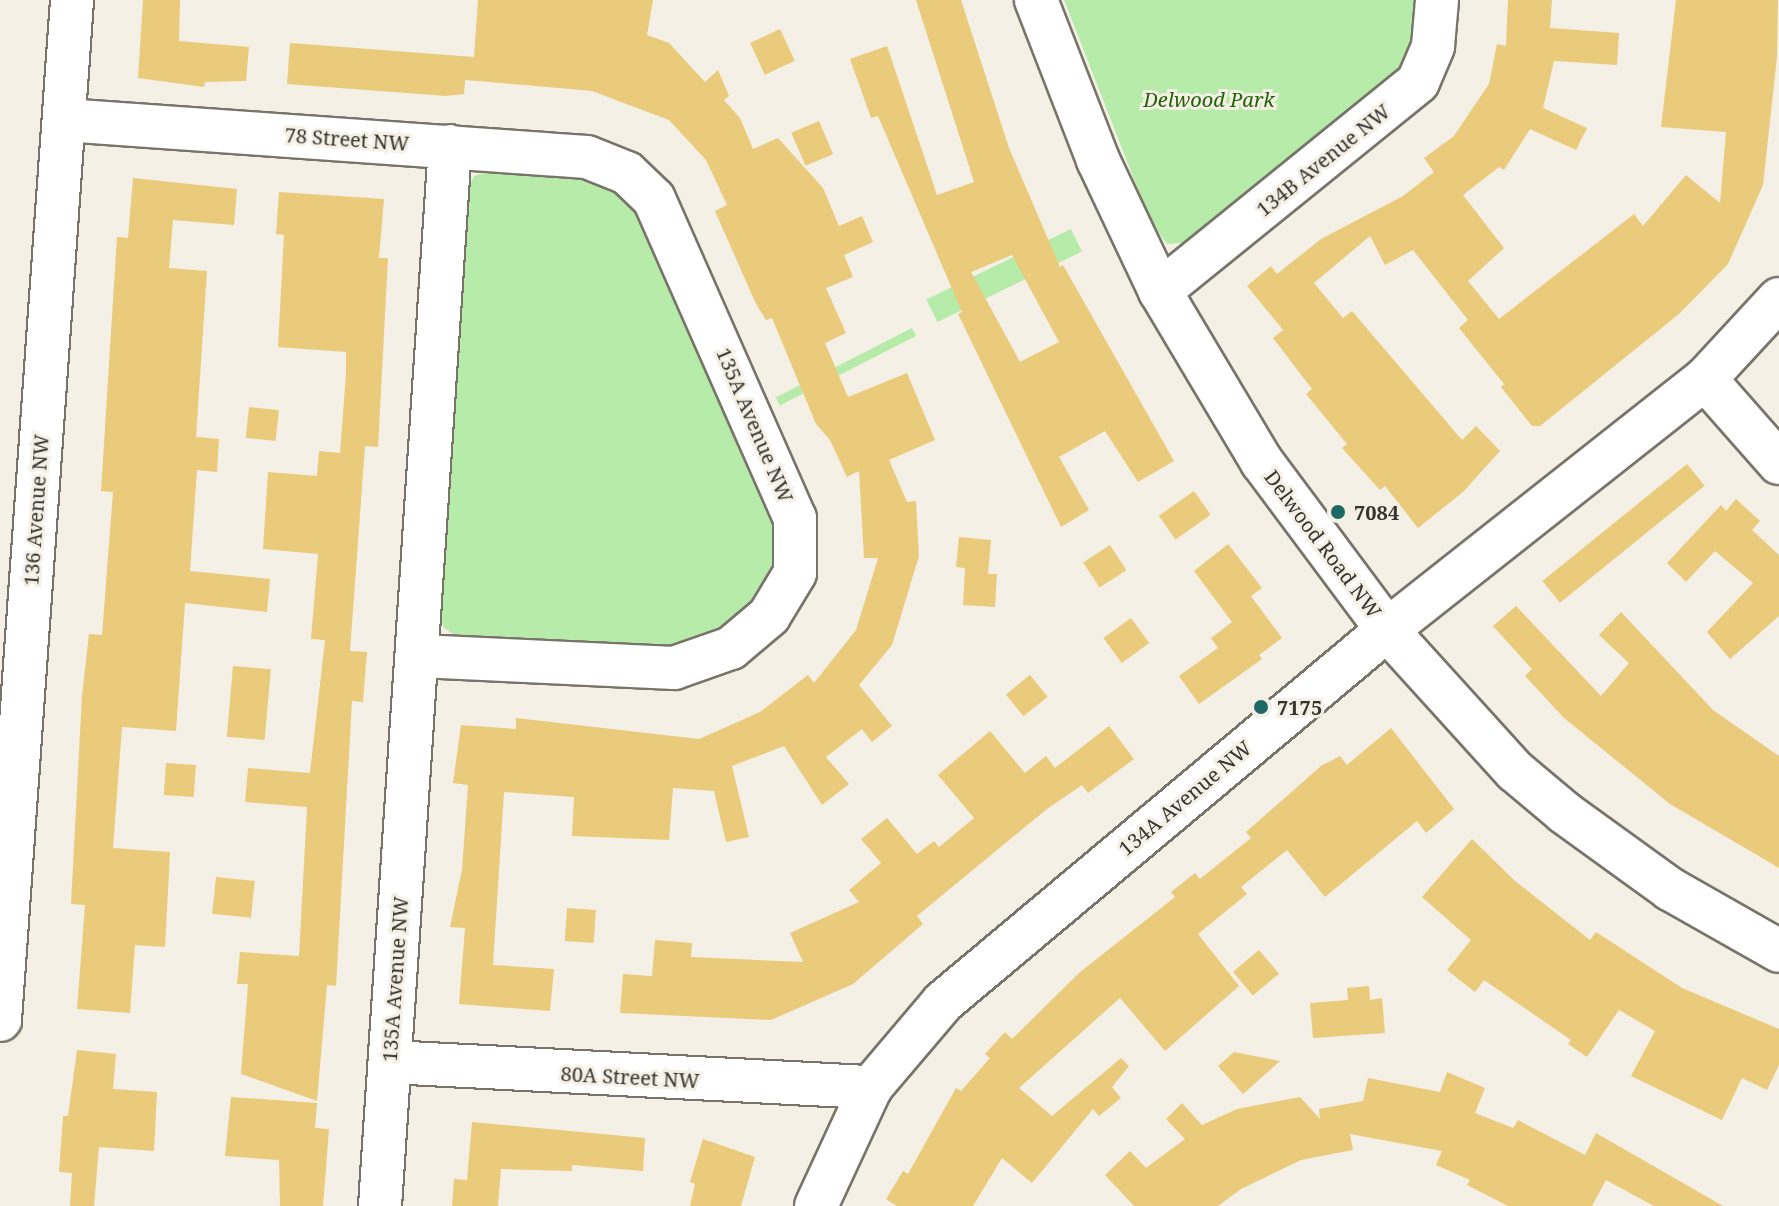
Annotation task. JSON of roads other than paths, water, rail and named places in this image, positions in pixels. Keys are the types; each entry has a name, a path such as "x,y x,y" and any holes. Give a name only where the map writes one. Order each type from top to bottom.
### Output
{"street":[{"name":"136 Avenue NW","path":"0,1020 18,521 64,120 72,0"},
{"name":"Delwood Road NW","path":"1036,0 1098,160 1160,291 1262,462 1387,630 1515,771 1565,813 1670,889 1779,951"},
{"name":"134B Avenue NW","path":"1160,291 1418,82 1433,46 1437,0"},
{"name":"78 Street NW","path":"64,120 587,157 627,173"},
{"name":"135A Avenue NW","path":"380,1206 419,656 450,146"},
{"name":"135A Avenue NW","path":"419,656 674,668 731,648 769,616 795,573 795,518 660,212 627,173"},
{"name":"134A Avenue NW","path":"816,1206 871,1087 917,1029 980,967 1387,630 1705,379 1779,299"},
{"path":"1705,379 1779,463"},
{"name":"80A Street NW","path":"390,1062 871,1087"}],"place":[{"name":"7084","path":"1338,512"},
{"name":"7175","path":"1261,707"}],"park label":[{"name":"Delwood Park","path":"1209,99"}]}
